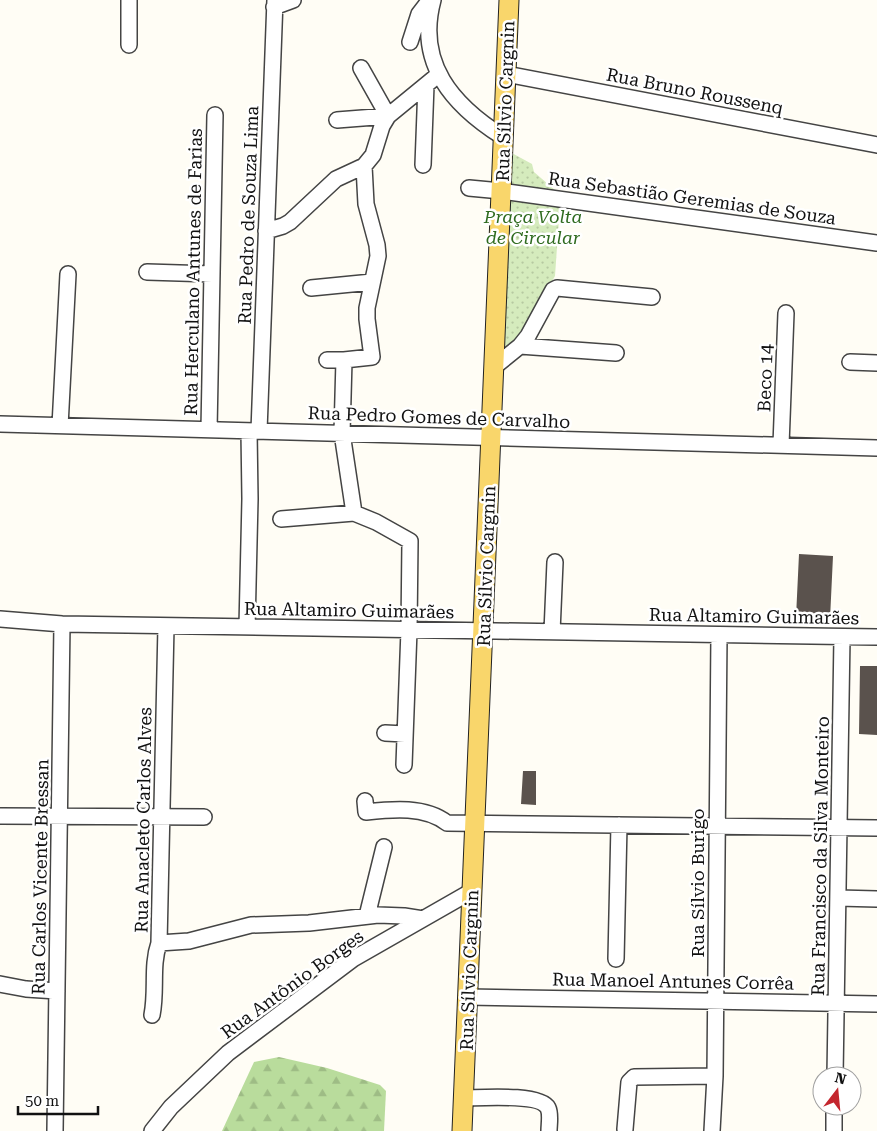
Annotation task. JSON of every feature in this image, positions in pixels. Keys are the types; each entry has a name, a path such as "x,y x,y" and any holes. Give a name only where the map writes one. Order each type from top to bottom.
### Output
{"main road":[{"name":"Rua Sílvio Cargnin","path":"462,1131 509,0"}],"street":[{"path":"129,0 129,44"},
{"path":"274,4 293,0"},
{"path":"410,42 419,14 431,0"},
{"path":"431,0 428,26 429,41 431,57 438,74 448,89 472,115 503,137"},
{"name":"Rua Pedro de Souza Lima","path":"247,627 250,499 266,231 274,4"},
{"path":"361,68 388,116"},
{"path":"266,231 290,222 325,187 336,179 364,166 373,154 382,126 388,116 438,74"},
{"name":"Rua Bruno Roussenq","path":"506,74 877,145"},
{"path":"423,164 426,85"},
{"name":"Rua Herculano Antunes de Farias","path":"209,430 215,115"},
{"path":"338,120 388,116"},
{"path":"327,360 372,357 367,319 368,298 378,256 376,239 366,204 364,166"},
{"name":"Rua Sebastião Geremias de Souza","path":"470,188 877,242"},
{"path":"147,272 212,274"},
{"path":"60,426 68,274"},
{"path":"311,288 372,282"},
{"path":"494,367 520,346 528,336 553,290 557,288 652,297"},
{"name":"Beco 14","path":"781,445 786,313"},
{"path":"520,346 616,353"},
{"path":"344,360 342,433 354,513"},
{"path":"850,362 877,363"},
{"name":"Rua Pedro Gomes de Carvalho","path":"0,424 877,448"},
{"path":"281,519 354,513 410,540 404,765"},
{"path":"552,632 555,562"},
{"name":"Rua Altamiro Guimarães","path":"0,619 62,624 877,637"},
{"name":"Rua Carlos Vicente Bressan","path":"55,1131 62,624"},
{"name":"Rua Anacleto Carlos Alves","path":"152,1015 154,961 159,943 166,626"},
{"name":"Rua Sílvio Burigo","path":"712,1131 715,1076 718,635"},
{"name":"Rua Francisco da Silva Monteiro","path":"835,1066 842,636"},
{"path":"384,733 405,734"},
{"path":"366,807 428,813 439,817 447,823 877,828"},
{"path":"0,816 204,818"},
{"path":"616,959 619,825"},
{"path":"367,916 384,847"},
{"name":"Rua Antônio Borges","path":"152,1131 171,1108 228,1053 353,959 472,891"},
{"path":"838,898 877,899"},
{"path":"159,943 189,941 251,925 309,923 389,915 423,920"},
{"path":"0,984 26,989 57,991"},
{"name":"Rua Manoel Antunes Corrêa","path":"468,997 877,1004"},
{"path":"625,1129 629,1082 634,1077 715,1076"},
{"path":"463,1098 516,1098 536,1100 544,1103 550,1114 549,1131"},
{"path":"834,1116 834,1131"}],"green space":[{"path":"510,152 532,164 534,172 556,191 508,186"},
{"name":"Praça Volta de Circular","path":"509,197 560,204 555,276 522,333 502,353"},
{"path":"279,1057 327,1068 380,1085 386,1091 384,1131 222,1131 254,1062"}],"building":[{"path":"799,554 833,556 830,619 796,617"},
{"path":"860,666 877,666 877,735 859,734"},
{"path":"523,771 536,771 536,805 521,804"}]}
